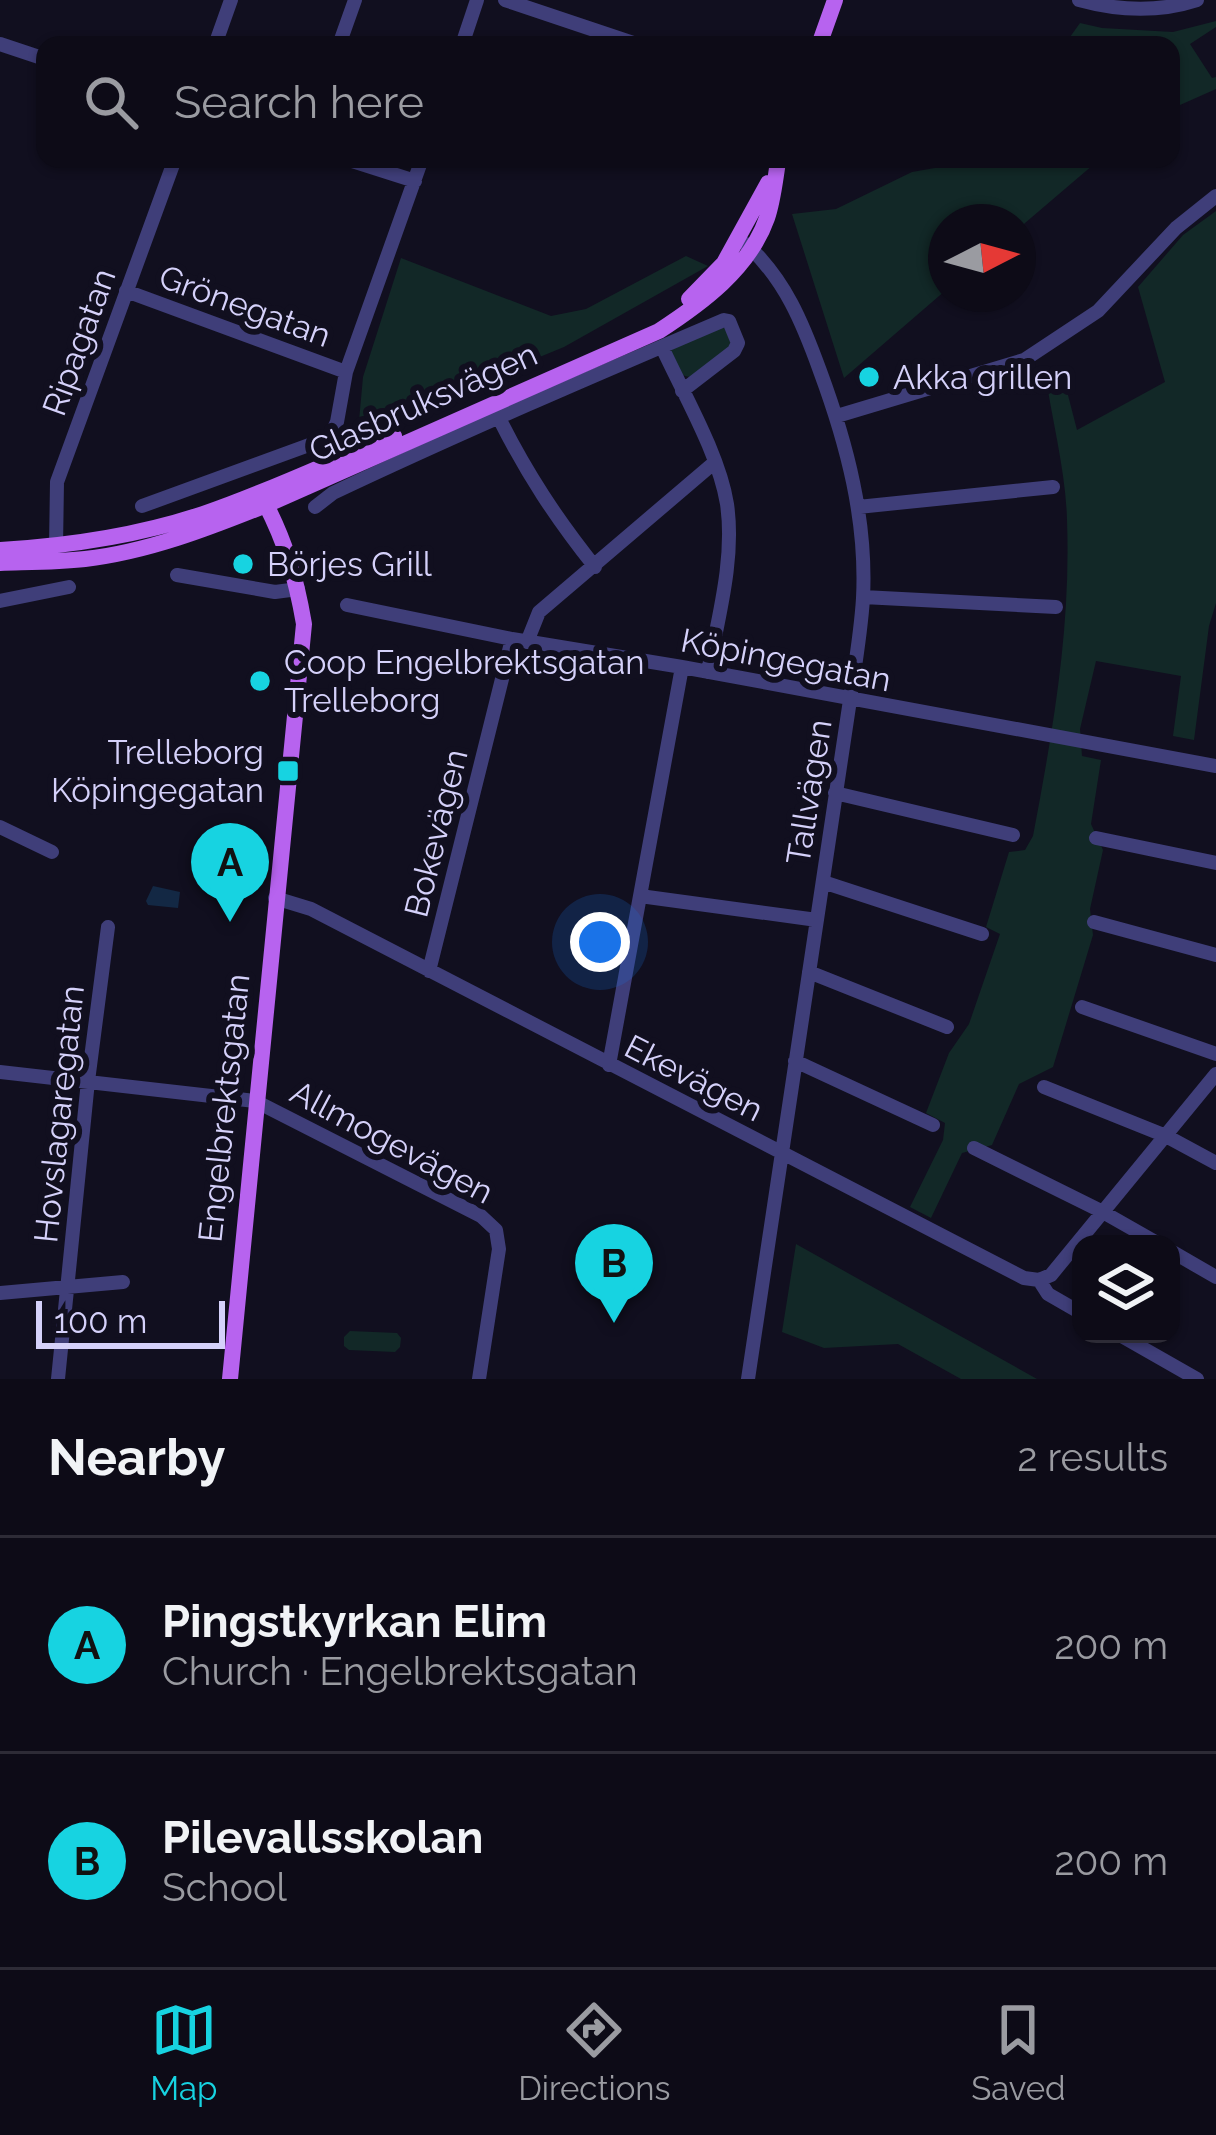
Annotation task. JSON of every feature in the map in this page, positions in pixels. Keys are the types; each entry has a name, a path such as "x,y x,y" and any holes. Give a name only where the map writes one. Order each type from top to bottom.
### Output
{"main road":[{"path":"822,36 835,0"},
{"name":"Glasbruksvägen","path":"0,563 88,559 155,544 263,499 344,456 629,335 694,295 745,243 776,168"},
{"name":"Glasbruksvägen","path":"0,550 56,547 137,533 263,499"},
{"name":"Engelbrektsgatan","path":"230,1379 304,624 290,559 263,499"}],"street":[{"path":"218,36 231,0"},
{"path":"342,36 355,0"},
{"path":"465,36 477,0"},
{"path":"505,0 612,36"},
{"path":"1083,1 1125,10 1176,7 1197,0"},
{"path":"0,44 36,56"},
{"name":"Ripagatan","path":"56,547 57,482 172,168"},
{"path":"373,168 415,182"},
{"path":"142,506 332,433 346,372 419,168"},
{"path":"837,416 1024,360 1098,311 1176,228 1216,196"},
{"name":"Tallvägen","path":"745,243 786,290 837,416 858,507 863,597 748,1379"},
{"name":"Grönegatan","path":"125,291 346,372"},
{"path":"314,507 333,493 499,418 724,320 729,322 738,343 734,352 682,391"},
{"path":"662,346 715,462 726,499 726,573 708,672"},
{"path":"499,418 527,474 595,567"},
{"path":"520,640 539,612 715,462"},
{"path":"858,507 1053,487"},
{"path":"177,575 275,592 298,589"},
{"path":"0,620 0,603 69,587"},
{"path":"863,597 1056,607"},
{"name":"Köpingegatan","path":"347,604 520,640 1216,766"},
{"name":"Bokevägen","path":"428,971 520,640"},
{"path":"609,1065 682,667"},
{"path":"835,793 1013,835"},
{"path":"0,826 52,852"},
{"path":"1096,838 1216,863"},
{"path":"823,882 982,934"},
{"path":"640,896 817,920"},
{"name":"Ekevägen","path":"275,898 311,909 1024,1278 1039,1280 1048,1294 1072,1308"},
{"path":"1094,922 1216,955"},
{"name":"Hovslagaregatan","path":"58,1379 108,927"},
{"path":"809,972 947,1027"},
{"path":"1082,1007 1216,1054"},
{"path":"795,1061 933,1125"},
{"path":"0,1072 255,1101"},
{"path":"1039,1280 1052,1275 1216,1074"},
{"path":"1044,1088 1166,1136 1216,1162"},
{"name":"Allmogevägen","path":"255,1101 489,1221 499,1249 479,1379"},
{"path":"974,1148 1143,1235"},
{"path":"1180,1256 1216,1277"},
{"path":"0,1293 123,1282"},
{"path":"1134,1343 1197,1379"}],"green space":[{"path":"1216,21 1216,27 1190,44 1212,78 1216,77 1216,89 1180,105 1180,36 1071,36 1080,23 1173,32"},
{"path":"935,168 1089,168 1036,214 1036,204 928,204 928,306 844,378 792,214 836,209 912,172"},
{"path":"1216,211 1216,603 1194,740 1173,736 1181,676 1096,661 1080,729 1082,756 1101,760 1091,824 1103,850 1090,909 1093,935 1053,1067 1019,1084 992,1145 962,1153 931,1218 910,1207 943,1140 945,1123 926,1113 949,1053 969,1024 1000,934 986,927 1009,852 1025,850 1033,836 1059,679 1067,520 1045,372 1061,368 1077,430 1165,382 1138,287 1183,235"},
{"path":"686,256 708,266 564,347 358,432 363,377 401,258 551,316 586,309"},
{"path":"725,328 732,346 691,377 679,372 671,350"},
{"path":"796,1244 1037,1379 961,1379 898,1344 824,1348 782,1332"},
{"path":"350,1331 397,1333 400,1347 395,1352 349,1350 344,1337"}],"water":[{"path":"153,886 180,892 178,908 148,905"}],"place":[{"name":"Akka grillen","path":"869,377"},
{"name":"Börjes Grill","path":"243,564"},
{"name":"Coop Engelbrektsgatan Trelleborg","path":"260,681"},
{"name":"Trelleborg Köpingegatan","path":"288,771"},
{"name":"Pingstkyrkan Elim","path":"230,922"},
{"name":"Pilevallsskolan","path":"614,1323"}]}
